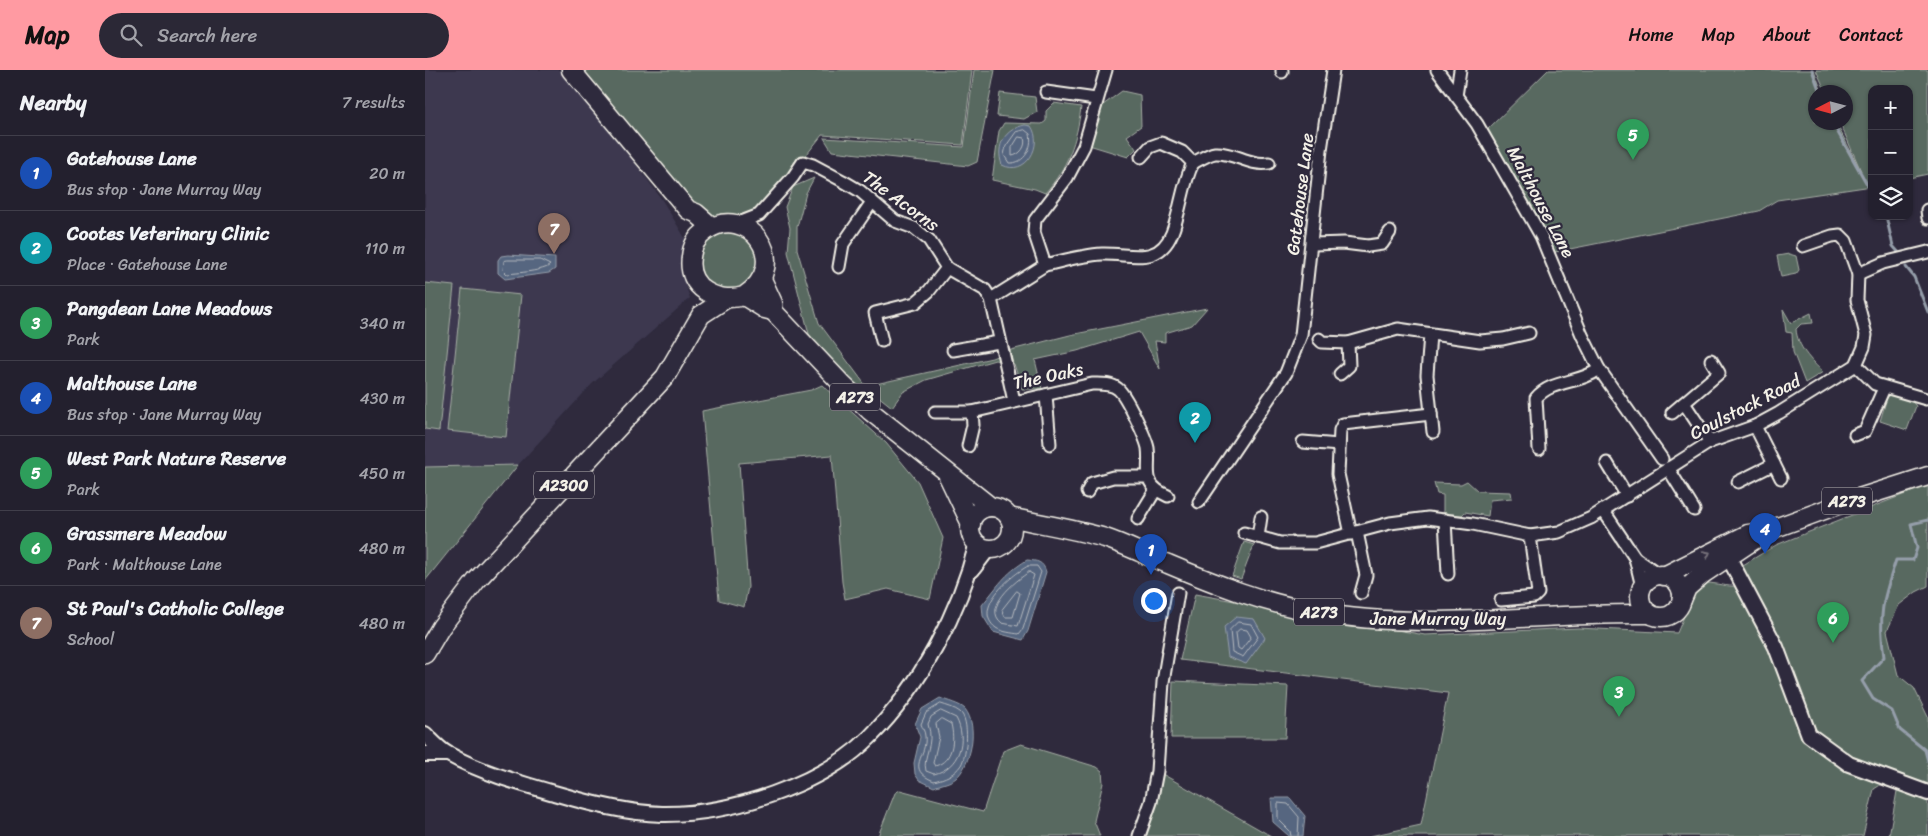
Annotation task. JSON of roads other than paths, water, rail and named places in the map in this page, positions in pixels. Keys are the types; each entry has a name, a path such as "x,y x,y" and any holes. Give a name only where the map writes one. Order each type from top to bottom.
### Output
{"main road":[{"path":"571,70 687,210 696,213 712,227"},
{"path":"687,210 687,220 697,239"},
{"path":"699,286 715,297 724,300 744,296 754,289 762,279 766,258 758,238 747,228 736,224 724,224 712,227 697,239 690,260 693,275 699,286 701,315"},
{"name":"A273","path":"762,279 773,303 773,310"},
{"name":"A273","path":"744,296 765,309 773,310 870,411 991,508"},
{"name":"A2300","path":"425,654 441,627 476,581 665,376 701,315 724,300"},
{"name":"A273","path":"947,473 971,524"},
{"name":"A273","path":"1662,576 1748,534 1767,531 1846,502 1928,476"},
{"path":"991,508 1004,512 1012,524 1010,537 1001,546 983,546 971,531 971,524 979,512 991,508"},
{"name":"Jane Murray Way","path":"1009,517 1105,538 1262,600 1314,612 1404,622 1500,621 1599,614"},
{"name":"Jane Murray Way","path":"1010,537 1052,526"},
{"name":"A273","path":"1681,602 1687,588 1703,574 1767,531"},
{"path":"1662,576 1678,584 1681,602 1678,608 1668,616 1656,617 1642,606 1641,591 1649,579 1662,576"},
{"name":"A273","path":"1599,614 1641,591"},
{"name":"A273","path":"1599,614 1650,614"}],"street":[{"path":"1045,265 1034,232 1035,220 1067,178 1084,146 1106,70"},
{"name":"Gatehouse Lane","path":"1199,502 1286,373 1301,335 1304,297 1313,244 1321,150 1333,70"},
{"name":"Malthouse Lane","path":"1437,70 1477,124 1541,236 1582,335 1599,369 1665,464 1694,510"},
{"path":"1456,96 1460,70"},
{"path":"1046,92 1097,98"},
{"path":"1141,157 1150,147 1161,143 1182,152 1193,163"},
{"path":"1013,401 991,299 1045,265 1101,254 1143,257 1159,252 1168,242 1173,231 1187,177 1193,163 1213,153 1228,155 1257,165 1269,163"},
{"name":"The Acorns","path":"759,215 793,177 803,162 813,165 843,181 895,221 914,228 929,240 947,268 985,290 991,299"},
{"path":"839,267 843,244 872,202"},
{"path":"736,224 759,215 758,238"},
{"path":"1313,244 1344,243 1368,246 1382,244 1390,232"},
{"path":"1803,246 1832,236 1841,235 1846,241 1858,274 1857,300 1866,335 1864,347 1856,365 1875,384 1927,399"},
{"path":"1858,274 1883,263 1928,252"},
{"path":"882,341 870,314 915,303 929,291 947,268"},
{"path":"1319,339 1322,342 1348,343 1398,329 1467,340 1490,341 1529,333"},
{"path":"1430,334 1427,362 1433,432"},
{"path":"953,350 999,342"},
{"path":"1339,374 1349,366 1348,343"},
{"path":"1671,413 1719,373 1711,360"},
{"name":"Coulstock Road","path":"1243,533 1295,544 1315,543 1403,520 1445,520 1529,536 1559,532 1627,496 1665,464 1710,442 1755,426 1856,365"},
{"path":"1539,449 1536,398 1549,387 1591,376 1599,369"},
{"name":"The Oaks","path":"935,412 972,412 1092,384 1107,384 1118,388 1148,446 1147,477"},
{"path":"1855,435 1865,430 1884,388"},
{"path":"1046,395 1050,444"},
{"path":"1684,403 1710,442"},
{"path":"968,446 973,425 972,412"},
{"path":"1361,593 1366,575 1338,474 1340,430 1343,424 1431,414"},
{"path":"1755,426 1781,478"},
{"path":"1303,442 1339,445"},
{"path":"1607,463 1627,496"},
{"path":"1738,482 1774,464"},
{"path":"1087,492 1092,483 1113,477 1147,477 1155,490 1168,496"},
{"path":"1139,519 1155,490"},
{"path":"1603,510 1635,558 1662,576"},
{"path":"1258,537 1261,517"},
{"path":"1445,520 1448,574"},
{"path":"1501,600 1534,597 1538,593 1529,536"},
{"path":"425,734 447,754 522,784 588,803 663,814 725,808 794,787 838,762 870,737 919,675 983,546"},
{"path":"1635,558 1641,591"},
{"path":"1729,558 1776,647 1809,735 1849,764 1926,792"},
{"path":"1139,836 1151,802 1157,771 1163,682 1178,593"},
{"path":"425,754 447,754"}],"water":[{"path":"1025,125 1031,126 1034,134 1034,150 1030,157 1018,167 1011,168 1002,165 1000,151 1003,139 1012,130"},
{"path":"501,256 555,258 555,269 549,273 505,279 498,273 498,260"},
{"path":"1027,560 1039,562 1046,572 1028,631 1023,640 993,632 983,616 982,605 1007,575"},
{"path":"1236,617 1254,619 1265,638 1246,664 1228,657 1224,627"},
{"path":"940,698 965,709 972,725 972,735 969,755 961,772 954,780 934,787 919,780 915,774 914,763 920,737 915,724 922,709"},
{"path":"1271,798 1290,798 1305,816 1303,836 1289,836 1273,822"}],"waterway":[{"path":"1812,70 1817,85"},
{"path":"1837,130 1868,186"},
{"path":"1887,220 1893,246 1900,254"},
{"path":"1906,267 1914,277 1928,312"},
{"path":"1928,520 1911,524 1917,548 1913,560 1896,560 1883,607 1882,642 1884,657 1862,681 1873,699 1892,711 1900,730 1925,750 1928,761"}],"place":[{"name":"West Park Nature Reserve","path":"1633,160"},
{"name":"St Paul's Catholic College","path":"554,254"},
{"name":"Cootes Veterinary Clinic","path":"1195,443"},
{"name":"Malthouse Lane","path":"1765,554"},
{"name":"Gatehouse Lane","path":"1151,575"},
{"name":"Grassmere Meadow","path":"1833,643"},
{"name":"Pangdean Lane Meadows","path":"1619,717"}]}
